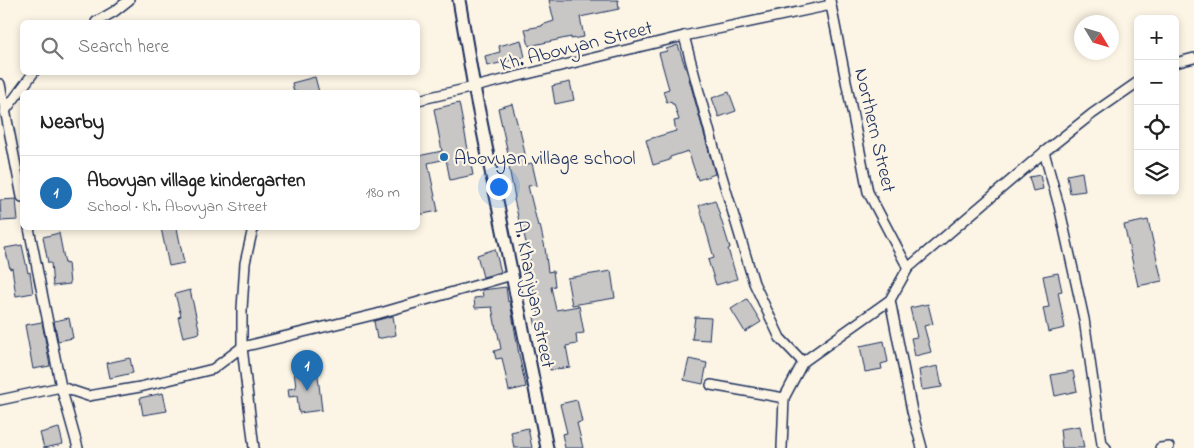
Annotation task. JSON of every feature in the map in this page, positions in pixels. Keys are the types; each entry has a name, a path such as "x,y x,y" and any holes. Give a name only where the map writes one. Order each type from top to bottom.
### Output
{"street":[{"path":"99,20 129,0"},
{"name":"A. Khanjyan street","path":"459,0 474,87 547,448"},
{"name":"Kh. Abovyan Street","path":"420,100 830,3"},
{"name":"Northern Street","path":"830,3 868,192 908,268"},
{"path":"684,36 718,163 754,283 780,338 803,362"},
{"path":"1179,62 1194,58"},
{"path":"21,90 32,75"},
{"path":"0,84 20,187"},
{"path":"782,448 784,398 803,362 890,300 908,268 1044,152 1092,114 1134,85"},
{"path":"5,111 20,91"},
{"path":"1044,152 1059,206 1084,319 1102,444 1106,448"},
{"path":"29,230 62,387 78,448"},
{"path":"253,230 245,263 242,348 254,448"},
{"path":"0,400 62,387 88,396 140,387 213,369 242,348 377,314 512,276"},
{"path":"890,300 912,411 922,448"},
{"path":"711,385 784,398"}],"building":[{"path":"549,0 618,0 619,9 580,17 584,37 571,39 571,37 529,46 525,29 542,26 554,21"},
{"path":"521,40 525,57 487,66 485,56 500,52 499,46"},
{"path":"678,45 715,174 698,180 688,151 670,157 670,160 653,165 646,140 676,131 674,121 679,120 674,104 671,101 667,103 663,91 669,89 659,53"},
{"path":"315,77 318,90 294,90 292,83"},
{"path":"570,82 574,100 555,104 552,86"},
{"path":"729,92 736,111 719,117 712,98"},
{"name":"Abovyan village school","path":"459,103 473,175 450,180 446,159 428,163 438,211 420,215 420,156 442,151 434,109"},
{"path":"512,104 520,129 527,164 532,163 537,185 528,186 538,226 540,225 548,272 553,271 555,286 551,287 556,310 579,306 584,333 576,334 577,344 566,346 570,367 550,370 542,327 536,328 534,317 539,316 528,261 530,260 514,199 509,168 511,167 498,108"},
{"path":"1082,172 1085,191 1070,193 1067,175"},
{"path":"1040,175 1043,189 1033,191 1029,177"},
{"path":"16,199 18,220 1,221 0,200"},
{"path":"715,200 730,248 728,249 737,279 716,285 708,260 714,258 699,205"},
{"path":"1148,220 1162,281 1138,286 1124,225"},
{"path":"161,230 177,230 184,263 169,266"},
{"path":"59,233 65,264 68,263 70,284 53,286 51,263 48,263 43,237"},
{"path":"22,245 28,273 30,272 33,293 16,296 12,268 10,269 5,248"},
{"path":"495,249 501,272 483,277 477,255"},
{"path":"611,271 615,298 572,305 567,278"},
{"path":"1058,273 1062,291 1058,292 1065,328 1048,332 1043,308 1049,307 1043,276"},
{"path":"506,287 526,387 509,391 502,358 496,359 494,351 501,349 492,307 475,308 474,298 483,297 482,290"},
{"path":"190,290 200,333 183,337 178,317 181,316 175,294"},
{"path":"747,299 761,322 745,332 731,309"},
{"path":"928,304 933,324 924,326 931,352 915,356 911,338 917,337 910,308"},
{"path":"393,316 396,335 377,339 374,321"},
{"path":"695,317 711,318 709,340 692,339"},
{"path":"69,318 73,338 58,341 54,321"},
{"path":"42,322 50,366 33,369 25,325"},
{"path":"884,341 888,362 881,364 882,369 865,372 860,346"},
{"path":"130,358 133,373 110,378 107,363"},
{"path":"689,359 707,363 703,384 684,380"},
{"path":"938,366 942,387 922,390 919,370"},
{"path":"317,368 322,410 299,413 297,396 289,397 288,389 296,388 294,371"},
{"path":"1073,371 1077,391 1055,396 1051,375"},
{"path":"163,393 167,411 143,415 140,398"},
{"path":"577,400 582,422 577,423 583,448 565,448 562,434 567,433 560,404"},
{"path":"1080,426 1084,448 1062,448 1060,429"},
{"path":"59,428 63,444 44,448 40,433"},
{"path":"528,428 532,448 514,448 511,432"}],"place":[{"name":"Abovyan village school","path":"444,157"},
{"name":"Abovyan village kindergarten","path":"307,391"}]}
